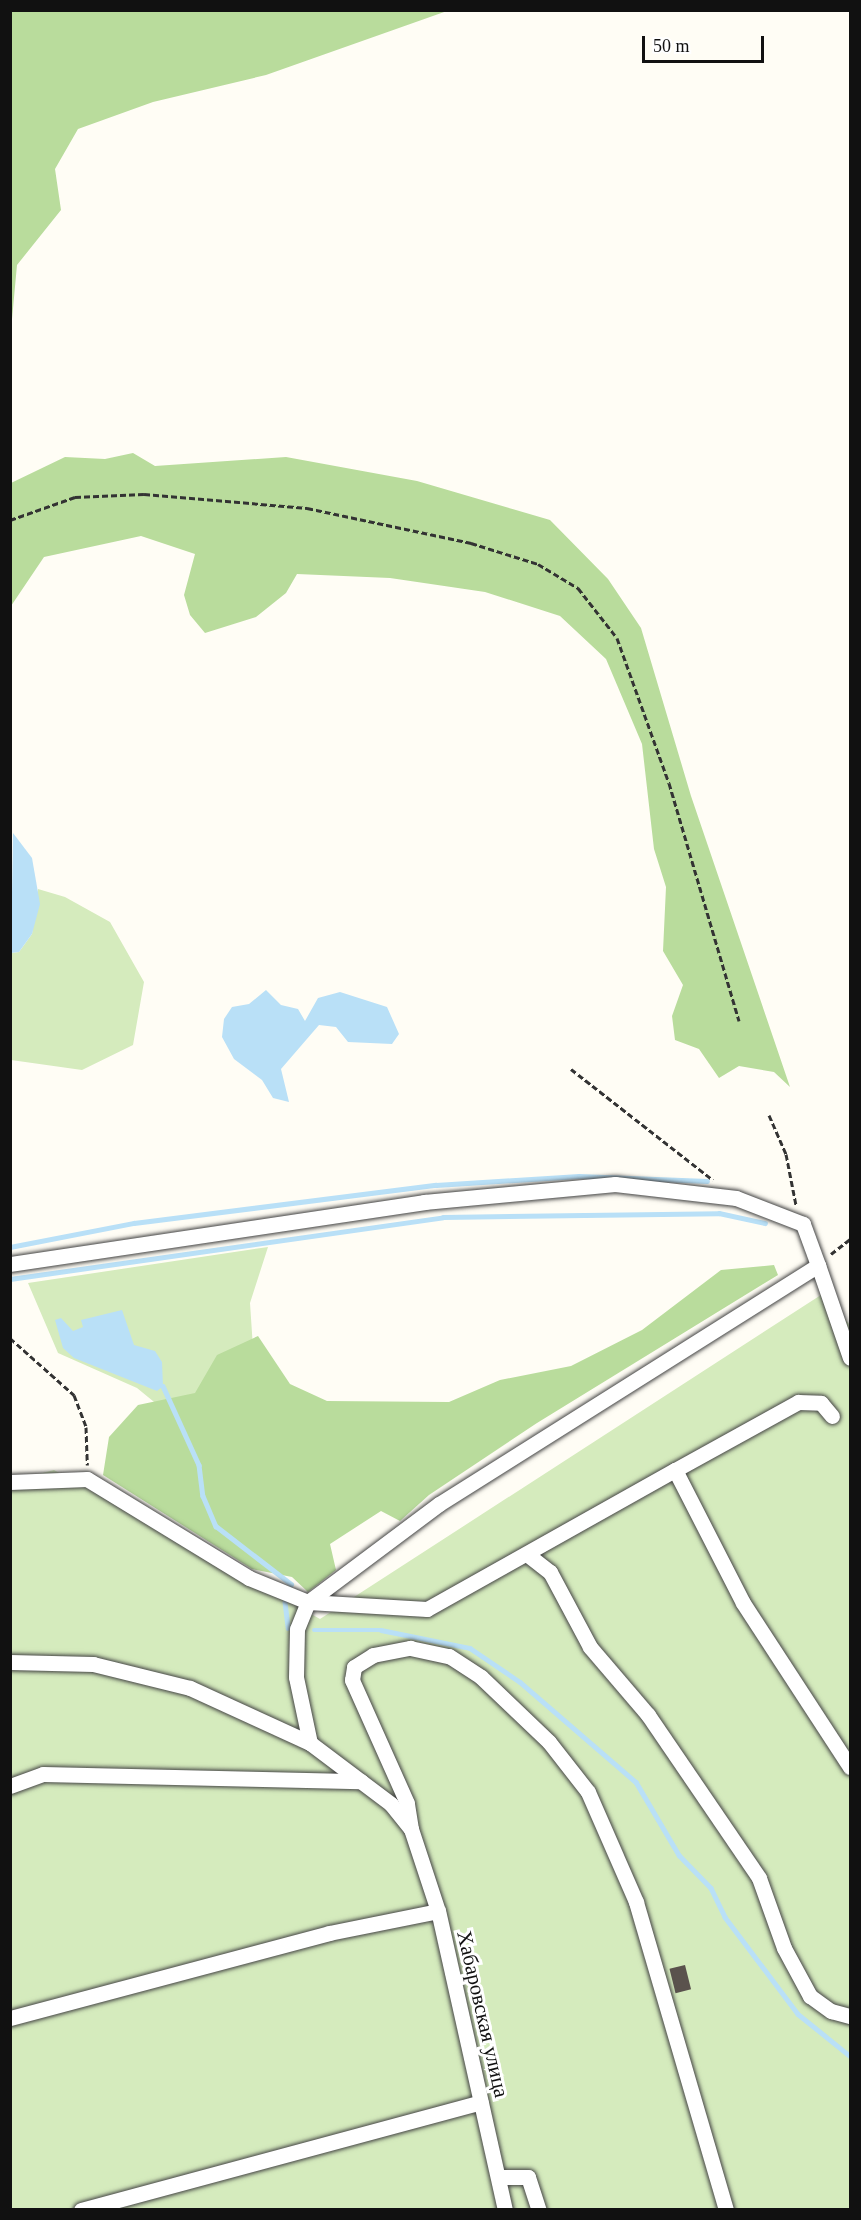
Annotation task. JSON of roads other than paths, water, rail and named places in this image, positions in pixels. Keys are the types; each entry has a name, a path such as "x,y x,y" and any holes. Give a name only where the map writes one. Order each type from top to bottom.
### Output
{"street":[{"path":"10,1264 424,1202 615,1184 736,1198 802,1224 850,1358"},
{"path":"310,1743 296,1677 297,1629 308,1602 439,1504 818,1265"},
{"path":"10,1482 87,1479 249,1578 308,1602 427,1609 528,1555 798,1402 821,1403 832,1416"},
{"path":"675,1470 743,1603 850,1767"},
{"path":"528,1555 550,1572 590,1647 648,1715 759,1878 784,1948 810,1996 831,2011 850,2016"},
{"name":"Хабаровская улица","path":"505,2209 501,2177 481,2102 438,1911 411,1829 407,1803 352,1680 354,1667 372,1654 410,1648 449,1656 481,1677 549,1742 588,1792 636,1902 726,2210"},
{"path":"10,1662 93,1664 190,1688 310,1743 361,1781 411,1829"},
{"path":"10,1786 43,1774 361,1781"},
{"path":"10,2018 318,1936 438,1911"},
{"path":"81,2210 481,2102"},
{"path":"501,2177 528,2177 539,2210"}],"water":[{"path":"13,833 32,858 40,904 32,934 19,952 11,953"},
{"path":"266,990 281,1005 298,1009 305,1021 318,998 340,992 387,1007 399,1034 392,1044 348,1042 336,1027 319,1025 281,1069 289,1102 273,1098 262,1080 234,1059 222,1037 224,1019 232,1007 249,1004"},
{"path":"122,1310 134,1345 155,1351 162,1362 163,1386 157,1391 74,1358 63,1348 55,1320 61,1318 73,1331 83,1327 81,1320"}],"waterway":[{"path":"10,1247 134,1223 436,1185 579,1176 707,1181"},
{"path":"10,1279 443,1217 719,1213 765,1223"},
{"path":"163,1386 199,1465 203,1496 216,1526 291,1584"},
{"path":"285,1602 288,1628"},
{"path":"314,1630 381,1630 470,1648 520,1682 636,1782 679,1855 711,1888 725,1917 798,2014 850,2056"}]}
